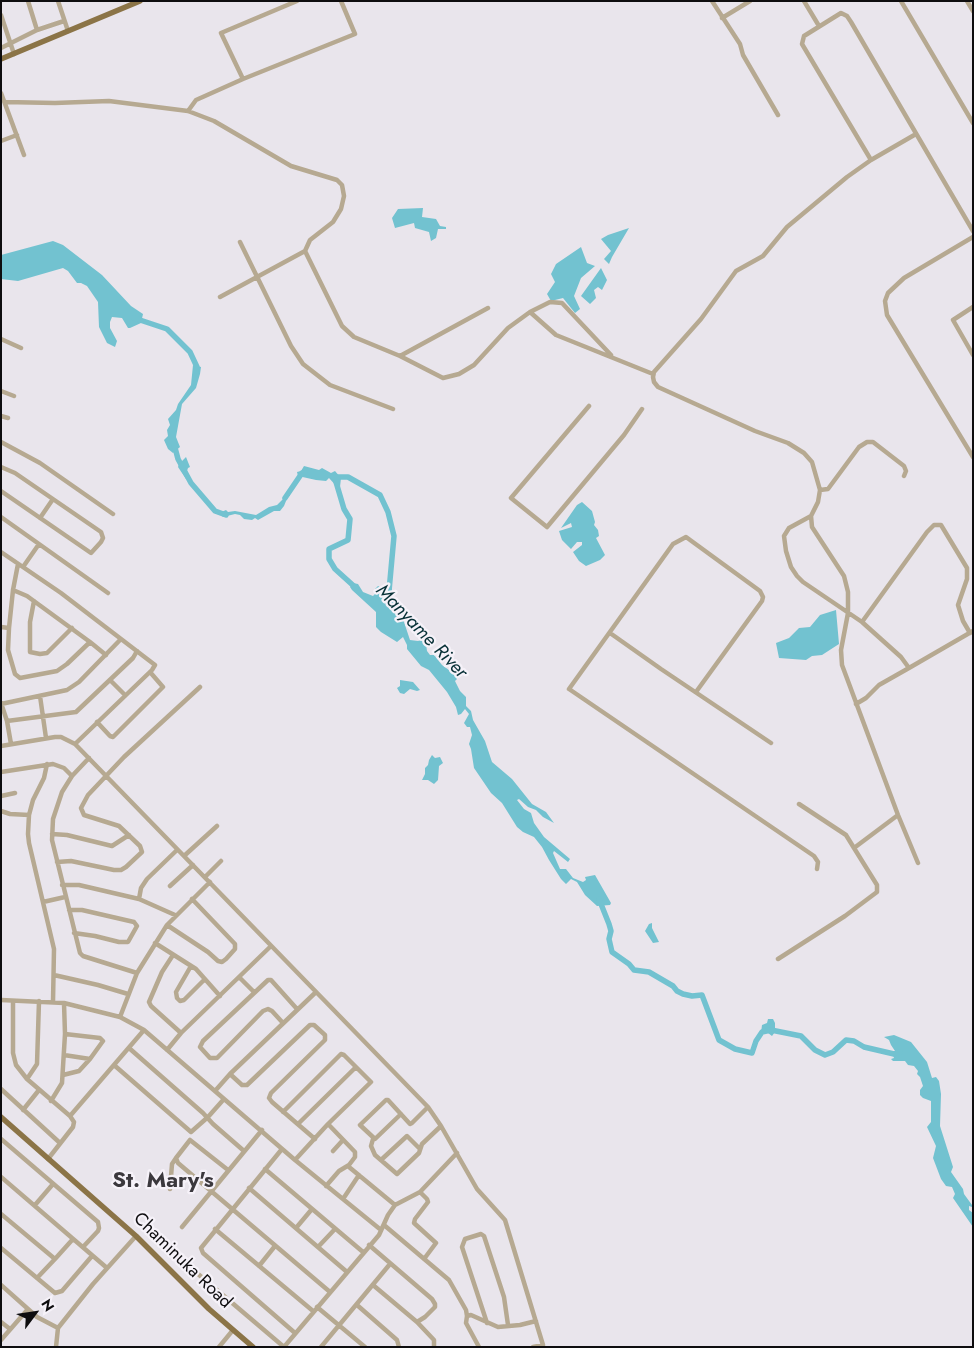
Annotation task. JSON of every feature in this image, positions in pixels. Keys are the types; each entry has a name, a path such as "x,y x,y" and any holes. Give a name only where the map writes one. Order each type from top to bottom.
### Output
{"main road":[{"path":"1,59 140,1"},
{"name":"Chaminuka Road","path":"1,1117 136,1236 197,1298 253,1347"}],"street":[{"path":"28,1 38,30"},
{"path":"58,1 68,31"},
{"path":"243,79 221,33 298,1"},
{"path":"188,111 196,100 355,34 341,1"},
{"path":"712,1 740,44 743,55 778,115"},
{"path":"722,18 750,1"},
{"path":"804,1 819,26"},
{"path":"901,1 973,123"},
{"path":"967,1 973,11"},
{"path":"871,160 802,44 804,36 838,13 843,13 847,16 973,230"},
{"path":"1,15 14,54"},
{"path":"1,48 38,30 64,21"},
{"path":"1,93 24,155"},
{"path":"5,102 109,101 188,111 214,121 291,166 328,176 337,180 342,185 344,196 341,209 333,222 310,240 305,252 220,297"},
{"path":"916,134 871,160 847,177 782,232 763,256 743,266 733,274 701,319 653,374 654,382 658,387 800,449 812,462 820,490 811,523 846,580 848,592 848,612 841,650 842,665 898,816 918,863"},
{"path":"1,141 17,135"},
{"path":"973,237 904,278 888,293 885,301 888,315 973,457"},
{"path":"240,242 291,346 303,364 330,385 393,409"},
{"path":"305,252 342,326 354,337 400,356 443,378 459,374 474,365 508,328 530,312 550,302 562,304 612,356"},
{"path":"973,307 952,320 973,355"},
{"path":"400,356 488,308"},
{"path":"530,312 556,334 653,374"},
{"path":"1,339 21,348"},
{"path":"1,391 14,396"},
{"path":"589,406 511,498 547,527 624,435 642,409"},
{"path":"1,416 8,418"},
{"path":"1,442 40,462 113,514"},
{"path":"820,490 828,489 860,447 867,442 873,442 904,466 906,471 904,476"},
{"path":"1,468 14,473 53,499 101,532 103,538 91,553 1,491"},
{"path":"40,518 53,499"},
{"path":"812,516 789,528 784,536 786,552 792,567 803,582 862,622 901,657 909,668"},
{"path":"1,517 108,593"},
{"path":"856,704 866,698 878,685 971,632 963,621 958,605 967,579 966,568 941,525 934,525 927,532 862,622"},
{"path":"696,692 762,601 763,596 760,591 686,537 673,544 570,690 814,856 818,862 817,869"},
{"path":"22,567 39,544"},
{"path":"1,552 154,663 154,668 75,744"},
{"path":"18,564 13,590 8,650 18,677 57,671 64,667 90,642"},
{"path":"13,590 34,601 106,655"},
{"path":"34,601 30,630 30,652 47,653 72,628"},
{"path":"1,627 10,628"},
{"path":"610,633 771,743"},
{"path":"11,744 7,721 1,703 61,692 70,688 80,682 120,640"},
{"path":"7,721 76,712 137,652"},
{"path":"97,722 113,737 163,687 150,672"},
{"path":"110,680 124,695"},
{"path":"57,862 71,860 114,870 123,870 142,850 129,835 115,824 88,816 81,811 82,804 124,756 200,687"},
{"path":"40,696 46,738"},
{"path":"1,746 61,737 75,744 428,1108 441,1126 480,1193 505,1220 543,1346 533,1347"},
{"path":"89,758 72,776 62,792 55,809 52,834 62,885 81,955 137,973"},
{"path":"1,772 47,764 64,768 72,776"},
{"path":"47,764 46,773 29,815 29,844 54,949 53,1002"},
{"path":"1,796 15,793"},
{"path":"778,959 845,916 877,892 877,885 846,835 799,804"},
{"path":"1,811 10,814 29,815"},
{"path":"854,848 898,816"},
{"path":"184,856 217,826"},
{"path":"52,834 67,835 112,846 129,835"},
{"path":"139,899 141,888 147,879 177,850"},
{"path":"205,877 221,861"},
{"path":"170,886 193,865"},
{"path":"120,1017 137,973 155,943 175,915 210,882"},
{"path":"62,885 79,885 139,899 175,915"},
{"path":"43,902 65,897"},
{"path":"167,926 208,952 218,961 224,961 235,949 236,944 192,899"},
{"path":"69,910 82,910 134,922 137,926 128,942 74,933"},
{"path":"155,943 191,966 206,979 220,996"},
{"path":"167,1050 181,1033 271,946"},
{"path":"173,955 160,977 149,1002 150,1006 181,1033"},
{"path":"191,966 176,992 177,998 180,1001 184,1000 206,979"},
{"path":"54,975 128,994"},
{"path":"239,977 254,992"},
{"path":"283,1023 272,1010 265,1010 216,1058 210,1058 202,1050 201,1044 203,1041 266,981 270,980 297,1008"},
{"path":"215,1091 297,1008 315,993"},
{"path":"1,1000 64,1003 120,1017 144,1030 295,1160 381,1230"},
{"path":"13,1001 13,1053 16,1065 27,1079 70,1116 74,1122 74,1127 48,1159"},
{"path":"27,1079 37,1064 39,1001"},
{"path":"51,1101 62,1083 65,1034 64,1003"},
{"path":"230,1074 242,1085 247,1085 310,1025 314,1025 325,1036 325,1040 269,1095 270,1100 314,1139"},
{"path":"70,1116 144,1030"},
{"path":"63,1074 79,1071 103,1041 100,1038 65,1034"},
{"path":"129,1048 244,1151"},
{"path":"283,1112 341,1054 370,1081 371,1084 328,1124 295,1160"},
{"path":"64,1055 90,1059"},
{"path":"114,1065 191,1132 208,1117 224,1098"},
{"path":"298,1124 356,1067"},
{"path":"1,1088 60,1143"},
{"path":"23,1110 39,1090"},
{"path":"373,1139 360,1124 385,1100 388,1100 411,1124 428,1108"},
{"path":"401,1114 371,1142 372,1150 397,1174 419,1153 422,1144 441,1126"},
{"path":"326,1186 339,1171 349,1165 356,1154 328,1124"},
{"path":"182,1227 262,1130"},
{"path":"382,1160 407,1136 420,1149"},
{"path":"1,1139 98,1222 98,1231 83,1247"},
{"path":"170,1189 172,1164 190,1140 228,1170"},
{"path":"332,1151 343,1140"},
{"path":"282,1149 202,1245 201,1251 295,1333"},
{"path":"191,1268 284,1347 379,1235 388,1215 396,1205 420,1192 457,1153"},
{"path":"176,1158 178,1163 330,1292"},
{"path":"349,1165 396,1205"},
{"path":"265,1169 363,1252"},
{"path":"343,1199 359,1175"},
{"path":"1,1177 107,1268"},
{"path":"35,1205 53,1184"},
{"path":"249,1188 347,1272"},
{"path":"420,1192 428,1198 428,1202 414,1222 436,1243 424,1259"},
{"path":"296,1228 312,1209"},
{"path":"1,1214 55,1259"},
{"path":"384,1225 451,1284 466,1310 466,1323 479,1347"},
{"path":"215,1229 313,1311"},
{"path":"318,1247 335,1229"},
{"path":"487,1323 462,1247 465,1239 481,1234 484,1236 504,1298 508,1325"},
{"path":"56,1347 58,1328 136,1236"},
{"path":"37,1278 73,1238"},
{"path":"259,1266 275,1246"},
{"path":"369,1246 434,1302 435,1307 426,1317 416,1322"},
{"path":"1,1248 55,1294 62,1292 92,1256"},
{"path":"322,1346 390,1264"},
{"path":"1,1285 28,1310 46,1323 58,1328"},
{"path":"373,1285 434,1340 434,1347"},
{"path":"356,1305 397,1340 399,1347"},
{"path":"317,1307 365,1347"},
{"path":"1,1340 28,1310"},
{"path":"467,1316 471,1315 498,1327 536,1321"},
{"path":"1,1322 10,1329"},
{"path":"219,1347 233,1330"}],"water":[{"path":"423,208 422,217 436,219 440,226 446,227 446,229 438,229 436,238 431,241 429,232 415,228 414,223 395,228 392,218 398,209"},
{"path":"629,228 609,264 604,259 611,251 601,239"},
{"path":"53,241 63,245 102,275 131,306 143,314 141,323 130,328 128,328 122,318 112,317 110,328 117,341 115,347 107,343 99,327 98,302 87,286 77,283 68,271 63,268 18,281 1,279 1,255"},
{"path":"581,247 587,263 595,266 581,278 574,296 580,309 575,313 563,298 551,301 547,294 555,282 551,274 556,264"},
{"path":"601,268 607,280 602,290 598,287 594,290 596,298 590,304 581,296"},
{"path":"193,365 201,367 200,374 196,388 182,404 176,437 180,447 173,453 168,449 164,440 168,436 167,430 170,425 168,419 176,410 191,385"},
{"path":"186,457 190,467 187,471 190,479 186,479 178,467"},
{"path":"304,466 319,470 322,468 331,473 335,471 341,478 340,487 338,488 329,478 326,481 298,476 297,472 301,471"},
{"path":"286,493 290,493 290,496 288,496 280,511 274,511 258,520 255,518 252,520 244,519 240,515 235,514 223,517 219,513 226,510 228,512 235,511 256,515 269,507 277,505"},
{"path":"582,502 592,511 594,525 598,530 599,536 596,538 605,555 600,560 586,566 579,561 573,552 582,545 582,542 577,542 571,549 562,540 559,531 572,527 571,523 561,528 577,505"},
{"path":"353,583 358,584 363,592 373,596 378,586 384,589 388,583 392,584 391,596 400,610 410,640 421,640 426,644 430,655 434,655 442,665 453,673 457,679 455,681 460,691 466,697 466,706 471,711 473,720 485,741 492,762 512,779 532,804 546,812 554,823 543,817 536,810 528,807 519,799 517,800 524,809 531,813 534,823 544,837 570,859 568,862 554,851 553,853 560,869 566,869 573,878 583,882 586,880 585,877 595,875 611,903 610,905 597,906 585,895 577,882 571,879 566,884 534,837 517,827 502,803 491,793 474,768 469,744 472,735 470,727 467,727 464,723 469,714 465,709 458,715 456,707 447,692 429,670 421,666 407,649 403,637 397,642 376,627 376,612 352,590 350,587"},
{"path":"836,610 839,644 822,655 812,656 806,660 779,658 776,643 789,638 799,628 810,627 820,615"},
{"path":"400,680 413,682 420,690 410,689 404,694 400,693 397,688 400,686"},
{"path":"432,755 435,758 440,757 443,763 439,766 438,780 434,784 428,780 422,780 425,768"},
{"path":"652,923 652,928 659,942 653,943 645,931 649,924"},
{"path":"768,1019 773,1019 775,1023 775,1032 772,1036 768,1033 761,1033 762,1025 767,1023"},
{"path":"894,1035 911,1042 927,1062 932,1078 936,1077 939,1081 941,1094 940,1126 953,1167 951,1172 972,1205 972,1207 969,1206 969,1210 973,1213 973,1227 953,1198 955,1194 952,1187 946,1186 941,1179 933,1158 936,1146 927,1127 931,1122 931,1101 920,1095 920,1090 923,1086 917,1074 918,1071 914,1066 908,1065 905,1061 893,1061 891,1059 894,1058 895,1051 889,1040 884,1037"}],"waterway":[{"name":"Manyame River","path":"134,318 167,329 190,352 197,367 196,371"},
{"name":"Manyame River","path":"174,444 178,459 191,483 215,511 226,515"},
{"name":"Manyame River","path":"285,498 302,473 305,473"},
{"path":"333,477 348,477 380,495 388,512 394,536 389,591"},
{"name":"Manyame River","path":"336,482 344,509 350,519 348,540 329,549 329,559 335,569 356,588"},
{"name":"Manyame River","path":"599,899 611,931 609,939 612,952 634,970 649,972 683,994 692,996 702,995 719,1040 735,1049 752,1053 756,1041 762,1032 771,1030 801,1036 815,1050 825,1055 833,1052 846,1040 854,1041 864,1047 894,1054 900,1052"}],"district":[{"name":"St. Mary's","path":"163,1182"}]}
